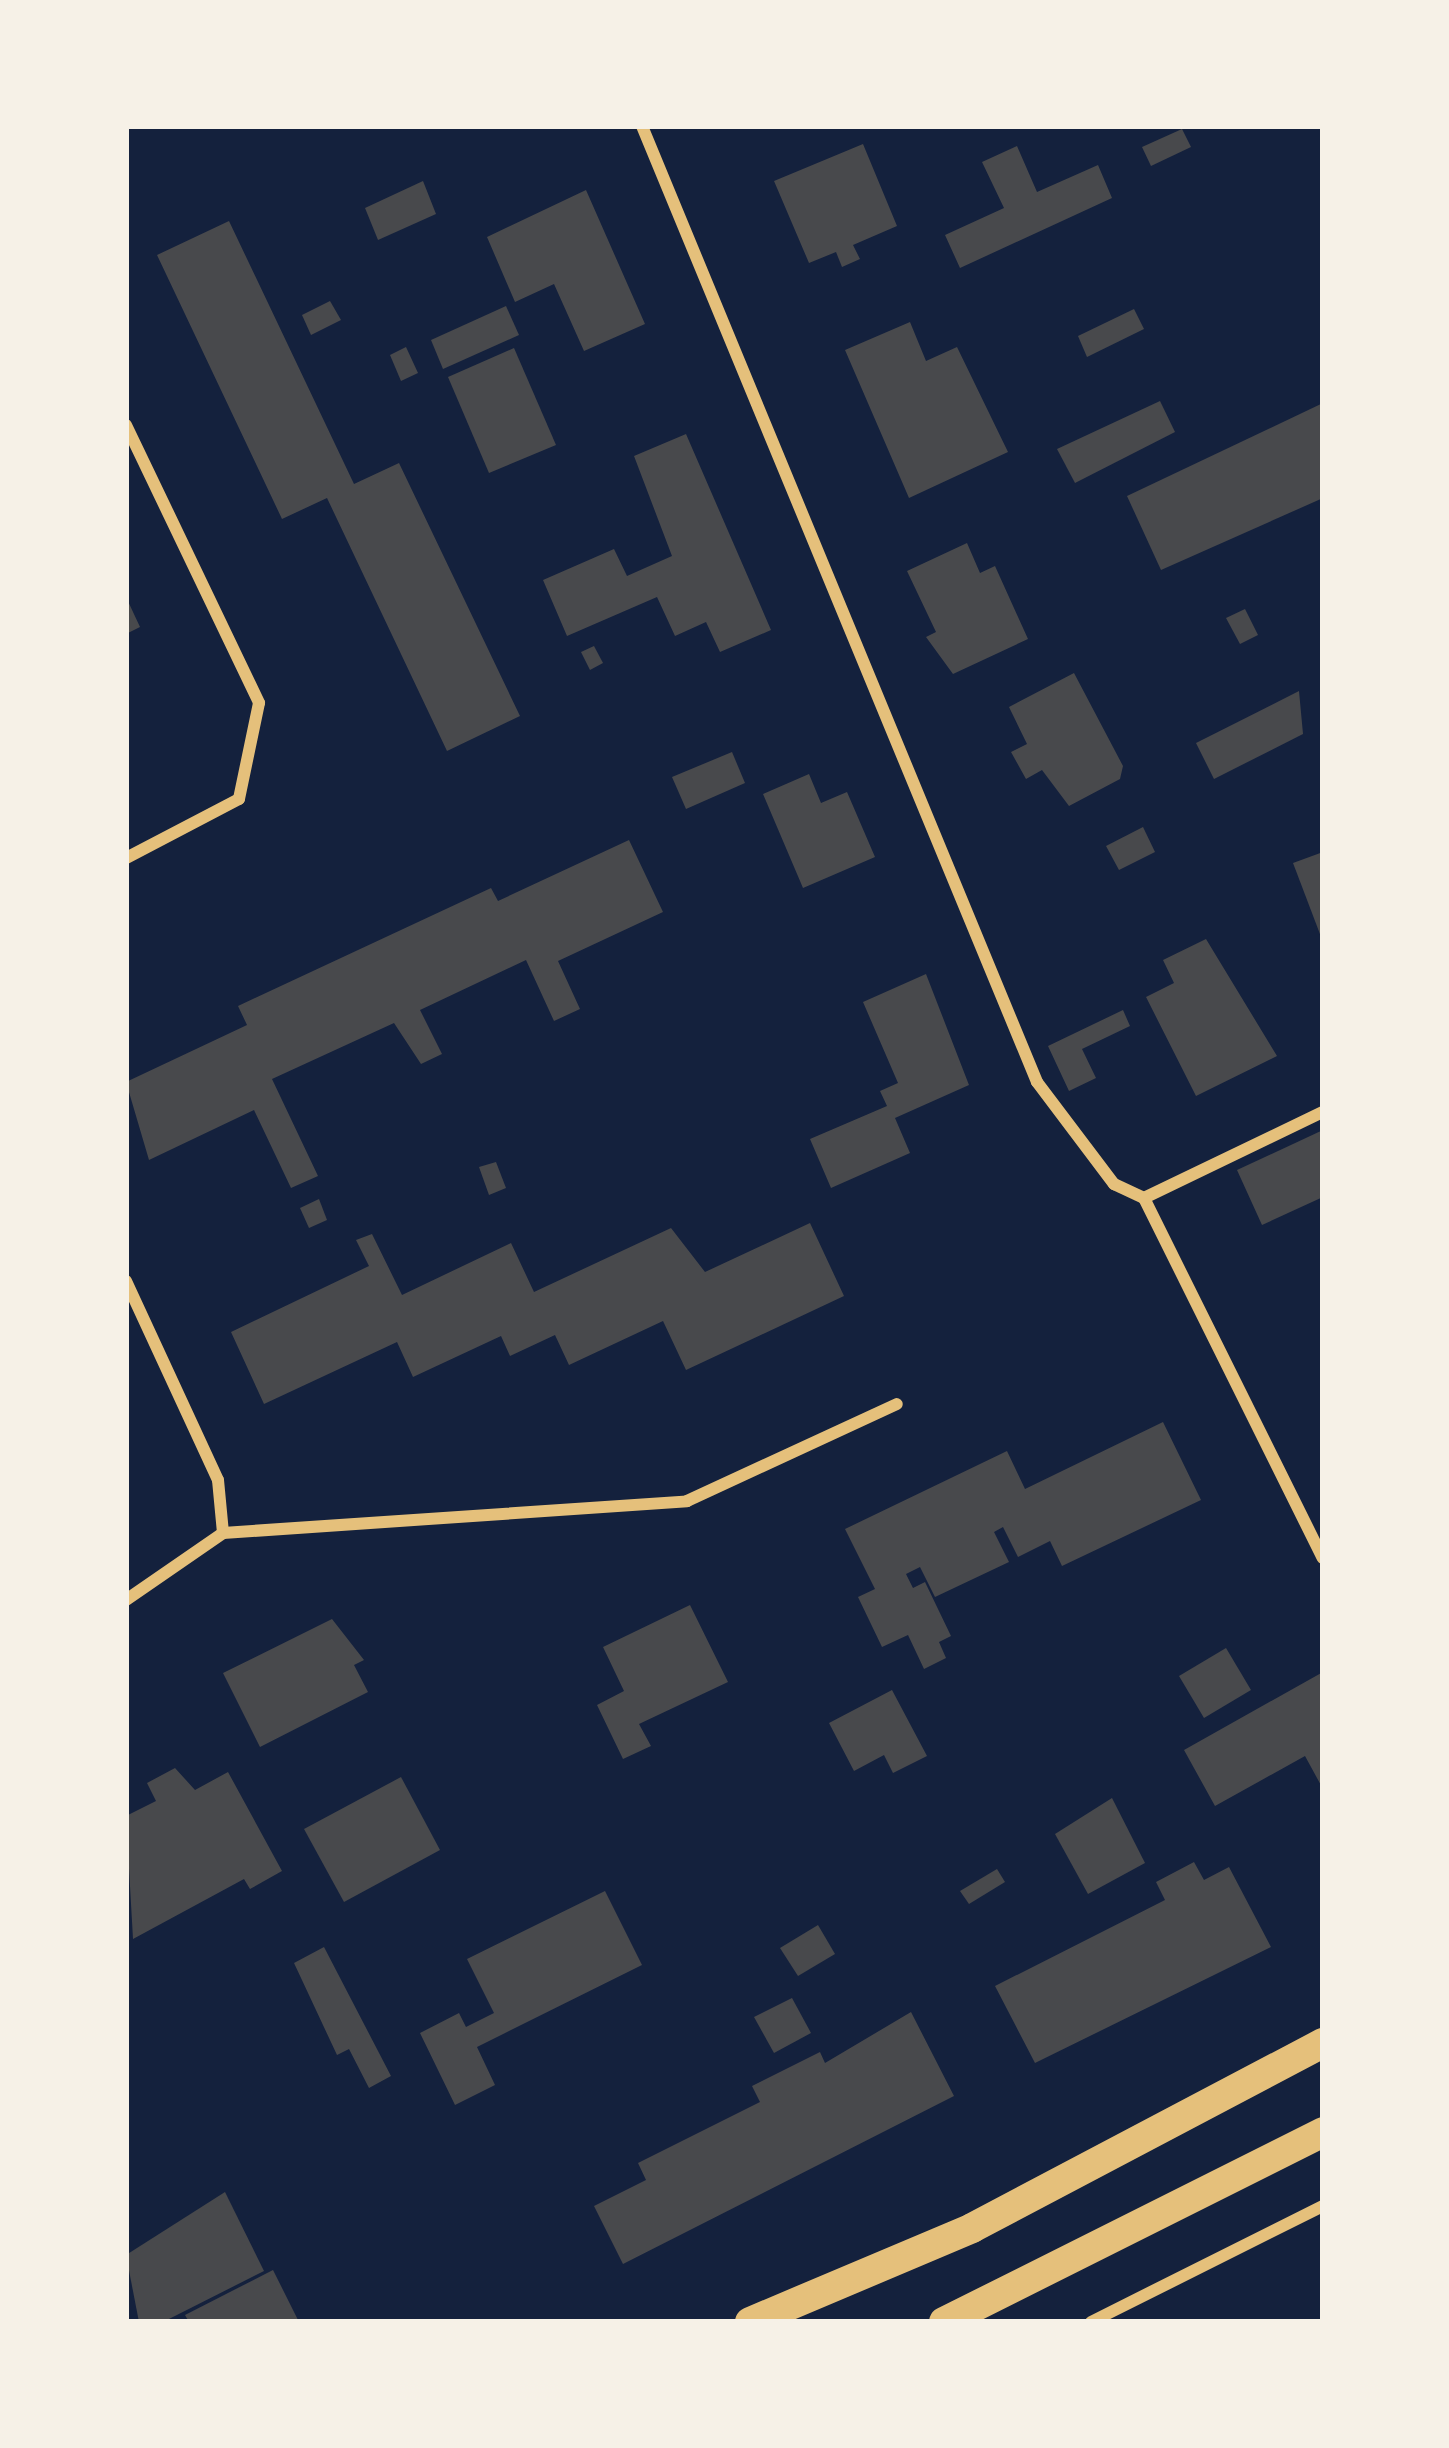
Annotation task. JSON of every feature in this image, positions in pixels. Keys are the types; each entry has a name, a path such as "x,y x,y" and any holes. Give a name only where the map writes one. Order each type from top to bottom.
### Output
{"main road":[{"path":"750,2322 972,2228 1323,2043"},
{"path":"944,2322 1323,2132"}],"street":[{"path":"642,126 1036,1082 1114,1184 1144,1198 1323,1558"},
{"path":"126,425 259,703 238,799 126,858"},
{"path":"1144,1198 1323,1112"},
{"path":"126,1281 218,1480 223,1533"},
{"path":"126,1600 223,1533 687,1501 897,1404"},
{"path":"1091,2322 1323,2206"}],"building":[{"path":"1182,129 1191,147 1151,166 1142,147"},
{"path":"863,144 897,226 853,245 860,259 842,267 836,252 809,263 774,181"},
{"path":"1017,146 1037,192 1098,165 1112,198 960,268 945,235 1004,208 982,162"},
{"path":"423,181 436,214 378,240 365,208"},
{"path":"586,190 645,324 584,351 554,284 515,302 487,237"},
{"path":"229,221 354,484 399,463 520,716 447,751 327,498 282,519 157,255"},
{"path":"330,301 341,320 311,335 302,315"},
{"path":"506,306 519,335 443,369 431,340"},
{"path":"1134,309 1144,329 1087,357 1078,336"},
{"path":"910,322 926,361 957,347 1008,452 909,498 845,350"},
{"path":"406,347 418,373 401,381 390,355"},
{"path":"514,348 556,445 489,473 448,377"},
{"path":"1160,401 1175,432 1075,483 1057,449"},
{"path":"1323,403 1323,498 1161,570 1127,496"},
{"path":"686,434 771,630 720,652 706,622 675,636 657,597 567,636 543,580 614,549 627,576 672,556 634,456"},
{"path":"967,543 980,573 995,566 1028,639 953,674 926,637 936,632 907,571"},
{"path":"126,597 140,627 126,634"},
{"path":"1245,609 1258,635 1240,644 1226,618"},
{"path":"594,646 603,663 590,670 581,652"},
{"path":"1074,673 1123,766 1120,779 1069,806 1042,770 1026,779 1011,752 1027,744 1009,707"},
{"path":"1299,691 1303,734 1214,779 1196,743"},
{"path":"732,752 745,783 686,809 672,777"},
{"path":"809,774 821,803 847,792 875,857 803,888 763,794"},
{"path":"1143,827 1155,852 1119,870 1106,846"},
{"path":"629,840 663,912 558,961 580,1009 554,1021 526,960 420,1010 442,1054 421,1064 394,1023 272,1079 318,1176 291,1188 254,1110 149,1160 126,1082 247,1025 238,1006 491,888 498,901"},
{"path":"1323,852 1323,942 1293,863"},
{"path":"1206,939 1277,1056 1196,1096 1146,997 1174,983 1163,960"},
{"path":"926,974 969,1085 895,1118 910,1153 831,1188 810,1139 887,1106 880,1091 898,1083 863,1002"},
{"path":"1123,1010 1130,1026 1082,1049 1096,1078 1069,1091 1048,1046"},
{"path":"1323,1130 1323,1197 1262,1225 1237,1170"},
{"path":"496,1162 506,1188 489,1195 479,1167"},
{"path":"319,1199 327,1220 309,1228 300,1208"},
{"path":"810,1223 844,1296 686,1370 663,1321 569,1365 555,1335 510,1356 501,1336 413,1377 397,1342 264,1404 231,1332 369,1266 356,1240 372,1234 402,1295 511,1243 534,1292 671,1228 705,1272"},
{"path":"1163,1422 1201,1500 1062,1566 1050,1541 1018,1557 1003,1527 994,1532 1009,1562 935,1597 920,1567 906,1574 913,1588 925,1582 951,1636 939,1642 946,1658 924,1669 908,1635 882,1647 858,1597 875,1589 845,1529 1007,1451 1025,1489"},
{"path":"690,1605 728,1682 639,1724 651,1746 623,1759 597,1705 624,1691 603,1647"},
{"path":"332,1619 364,1660 354,1665 368,1692 260,1747 223,1673"},
{"path":"1226,1648 1251,1690 1204,1718 1179,1676"},
{"path":"1323,1672 1323,1789 1305,1756 1215,1806 1184,1750"},
{"path":"892,1690 927,1756 893,1773 884,1755 854,1771 829,1723"},
{"path":"175,1768 195,1790 228,1772 282,1871 250,1889 244,1879 133,1939 126,1816 156,1801 147,1783"},
{"path":"401,1777 440,1850 344,1902 304,1829"},
{"path":"1112,1798 1145,1863 1088,1894 1055,1834"},
{"path":"1194,1862 1204,1880 1229,1867 1271,1947 1035,2063 995,1986 1165,1900 1156,1882"},
{"path":"997,1869 1005,1882 969,1904 960,1891"},
{"path":"605,1891 642,1965 477,2047 495,2085 455,2105 420,2033 459,2013 466,2027 494,2013 467,1959"},
{"path":"818,1925 835,1954 798,1976 780,1948"},
{"path":"324,1947 391,2076 369,2088 349,2049 337,2055 294,1963"},
{"path":"792,1998 811,2033 774,2053 754,2017"},
{"path":"911,2012 954,2096 623,2264 594,2206 646,2180 638,2163 760,2102 752,2086 820,2052 825,2063"},
{"path":"225,2192 264,2271 163,2322 139,2322 126,2255"},
{"path":"273,2270 299,2322 189,2322 185,2315"}]}
